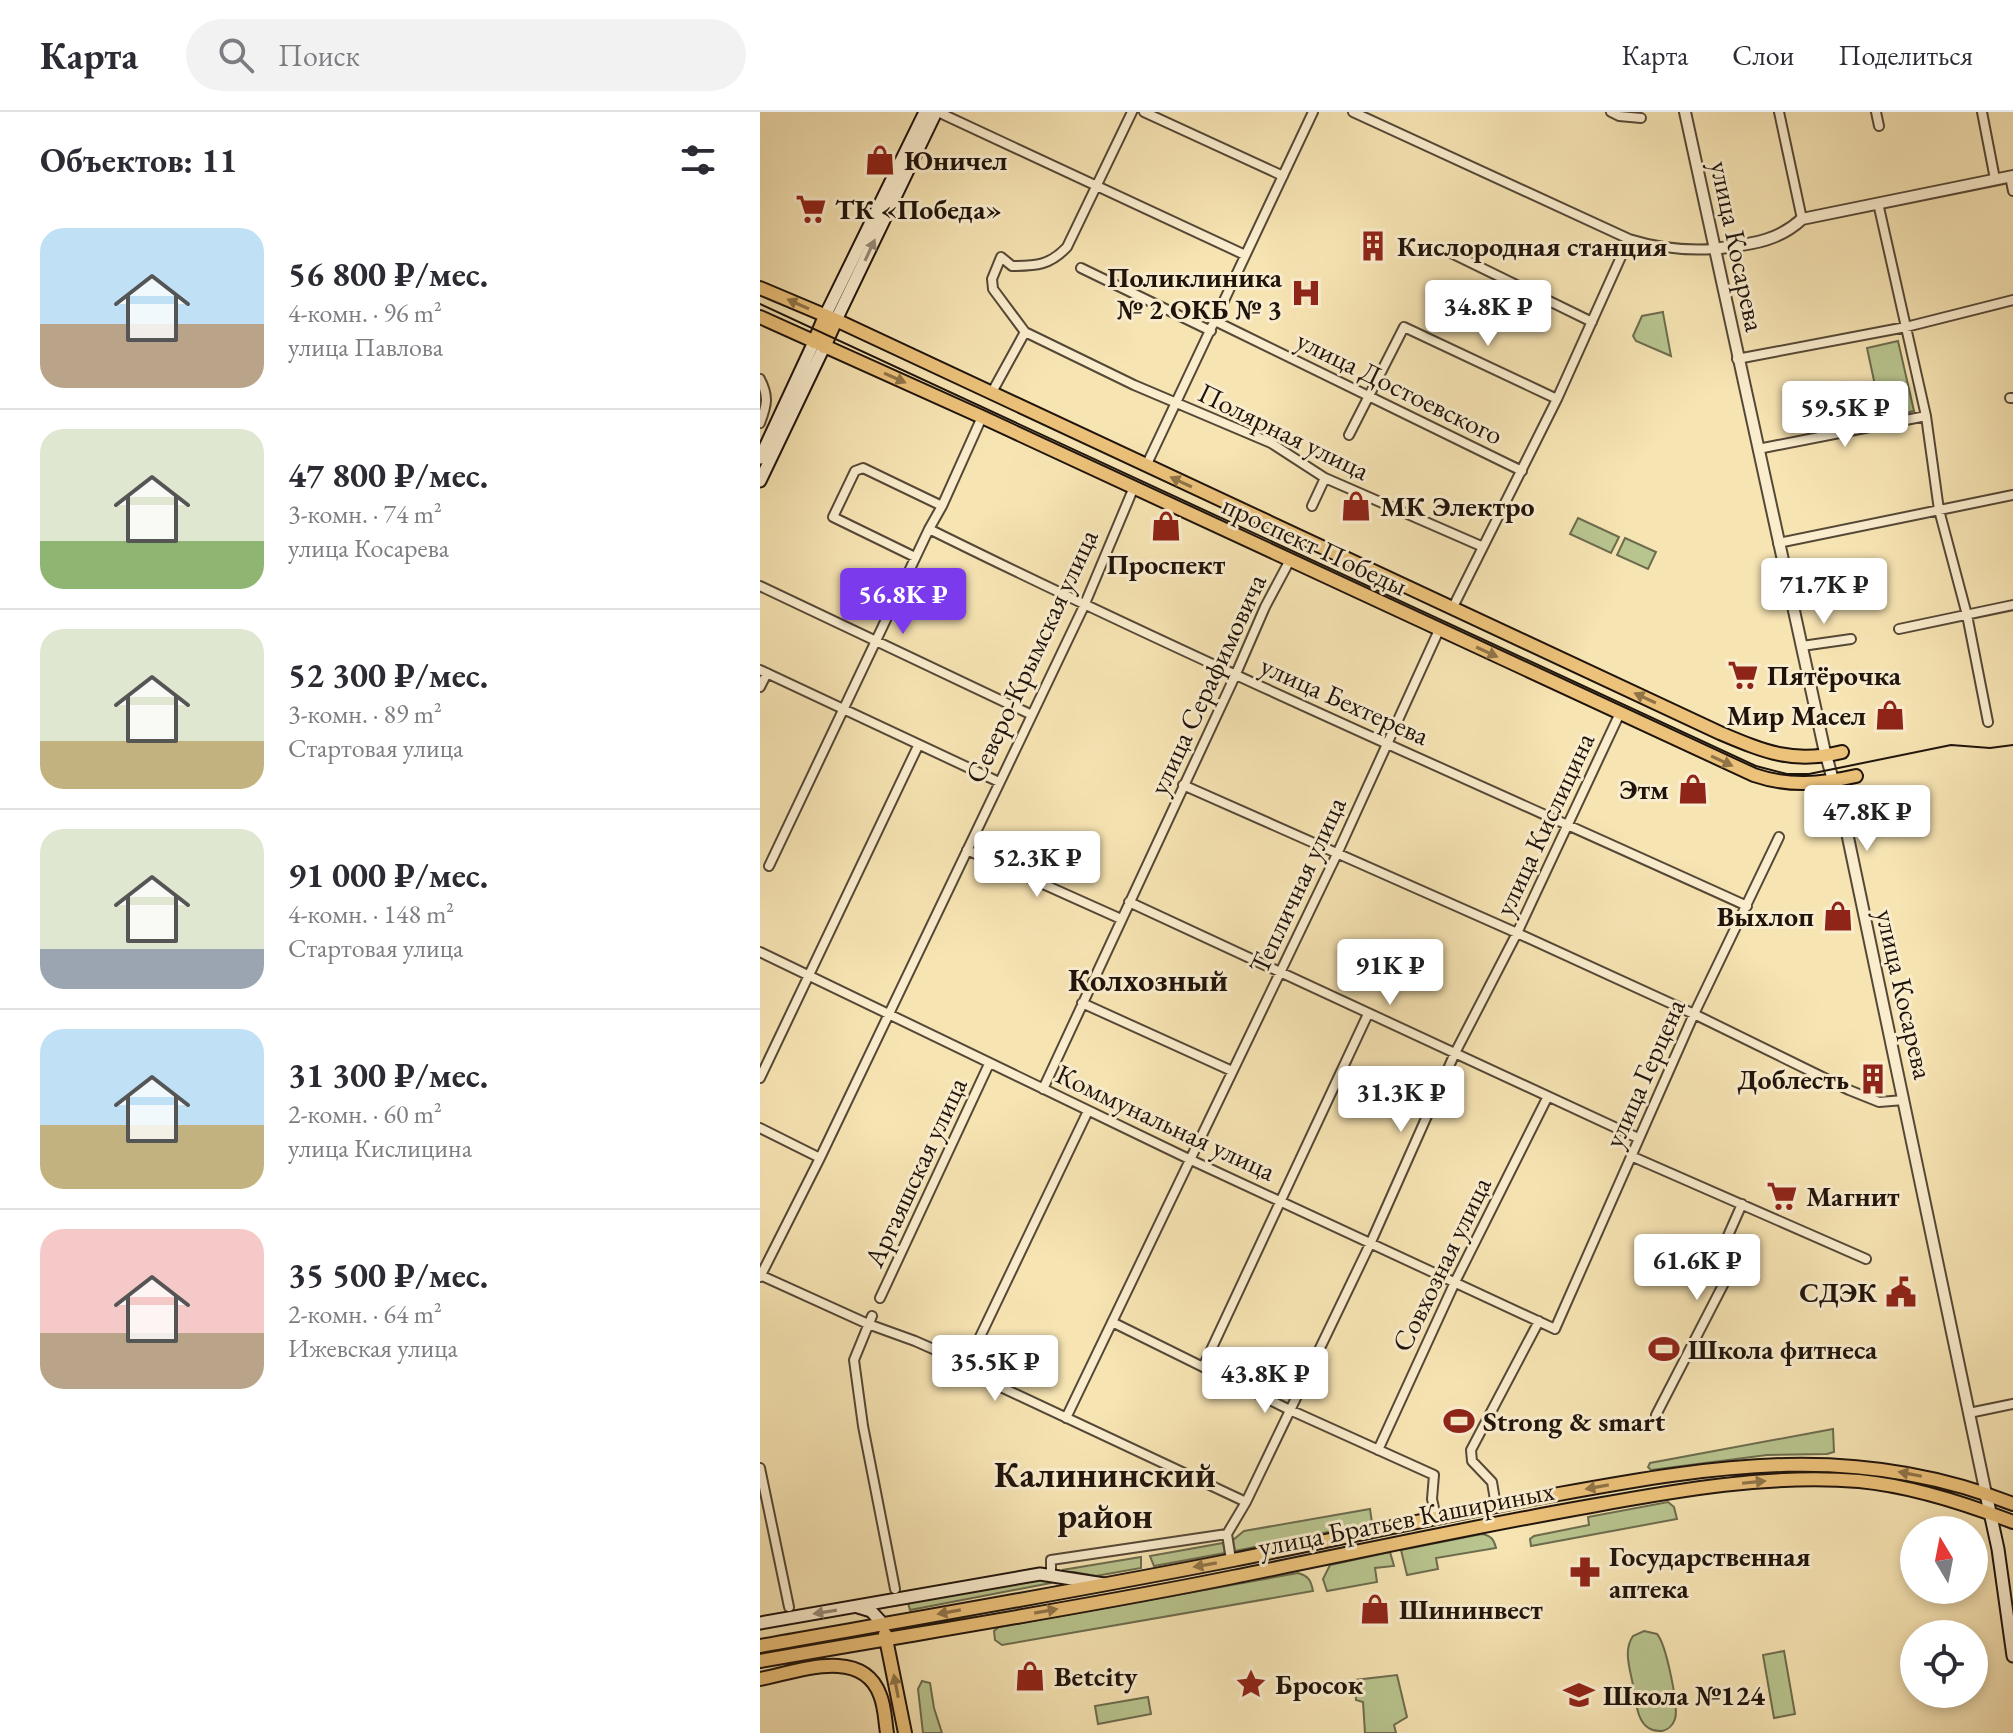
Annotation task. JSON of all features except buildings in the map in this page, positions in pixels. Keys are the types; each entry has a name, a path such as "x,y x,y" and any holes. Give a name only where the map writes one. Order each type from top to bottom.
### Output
{"main road":[{"path":"760,481 830,318 925,112"},
{"path":"830,318 937,112"},
{"name":"проспект Победы","path":"760,288 1767,753 1789,757 1826,756 1842,752"},
{"name":"проспект Победы","path":"760,317 1729,764 1771,781 1805,784 1856,776"},
{"path":"760,458 819,344"},
{"name":"улица Братьев Кашириных","path":"760,1646 1105,1584 1436,1517 1674,1474 1807,1463 1893,1471 1986,1494 2013,1504"},
{"name":"улица Братьев Кашириных","path":"760,1661 1230,1578 1518,1519 1716,1486 1767,1481 1859,1481 1934,1495 2013,1522"},
{"name":"улица Косарева","path":"1986,1494 2013,1656"},
{"path":"760,1623 1045,1574 1105,1584"},
{"path":"856,1607 871,1611 883,1624 905,1733"},
{"path":"760,1679 849,1666 863,1673 875,1685 883,1707 887,1733"}],"street":[{"path":"937,112 1245,255"},
{"path":"991,394 1025,332 993,289 992,279 1001,257 1012,266 1055,260 1067,247 1132,112"},
{"path":"1144,112 1283,176"},
{"path":"1146,466 1313,112"},
{"path":"1353,112 1629,239 1684,251 1766,240 1787,232 1802,219 2011,176 2013,191"},
{"path":"1611,112 1641,118"},
{"name":"улица Косарева","path":"1685,112 1737,359 1904,1100 1986,1494"},
{"path":"1779,112 1802,219"},
{"path":"1876,112 1879,126"},
{"path":"1982,112 1995,179"},
{"path":"1878,203 1926,416 1939,510 1967,615 1988,722"},
{"path":"1452,609 1557,399 1629,239"},
{"path":"1443,249 1592,322"},
{"name":"улица Достоевского","path":"1081,268 1368,397 1522,471"},
{"path":"1737,359 1906,327 2013,300"},
{"path":"1349,435 1404,327 1557,399"},
{"name":"Полярная улица","path":"1025,332 1134,385 1271,443 1325,478 1481,546"},
{"path":"760,379 767,393 767,404 760,423"},
{"path":"1758,449 1926,416"},
{"path":"769,866 982,417"},
{"path":"915,557 833,517 855,471 863,468 942,506"},
{"path":"1312,506 1325,478"},
{"name":"Северо-Крымская улица","path":"760,1276 890,1014 1084,606 1134,487"},
{"path":"1778,543 2013,495"},
{"name":"улица Бехтерева","path":"929,529 1235,676 1747,906"},
{"name":"улица Серафимовича","path":"1043,1089 1265,607 1290,560"},
{"path":"760,586 1032,715"},
{"path":"1899,629 2013,605"},
{"name":"Тепличная улица","path":"1066,1418 1337,854 1439,630"},
{"path":"1802,646 1851,639"},
{"path":"760,687 763,671 999,782"},
{"name":"улица Кислицина","path":"1227,1534 1246,1502 1371,1242 1455,1053 1517,933 1620,713"},
{"path":"760,1078 918,746"},
{"path":"1183,785 1694,1014 1849,1090 1879,1102 1904,1100"},
{"name":"улица Герцена","path":"1555,1329 1694,1014 1779,837"},
{"path":"967,850 1121,919"},
{"path":"1129,902 1638,1138"},
{"name":"Коммунальная улица","path":"760,952 1191,1160 1555,1329"},
{"path":"1082,1003 1232,1071"},
{"path":"1203,1367 1368,1014"},
{"name":"Аргаяшская улица","path":"880,1298 989,1064"},
{"name":"Совхозная улица","path":"1378,1450 1455,1282 1547,1098"},
{"path":"967,1364 1088,1111"},
{"path":"760,1128 820,1158"},
{"path":"1631,1156 1866,1259"},
{"path":"1656,1415 1739,1254 1723,1247 1742,1204"},
{"path":"760,1276 870,1320 967,1364 973,1374 1246,1502"},
{"path":"870,1320 854,1360 863,1426 895,1589"},
{"path":"1496,1506 1492,1482 1472,1461 1471,1450 1539,1321"},
{"path":"1112,1322 1290,1410 1434,1475 1432,1499 1436,1517"},
{"path":"1969,1413 2013,1404"},
{"path":"760,1468 789,1607"},
{"path":"1045,1574 1051,1560 1227,1534 1231,1560"}],"green space":[{"path":"1663,312 1671,356 1636,341 1633,336 1642,316"},
{"path":"1898,341 1914,411 1882,418 1867,348"},
{"path":"1578,518 1619,537 1611,553 1570,534"},
{"path":"1625,538 1656,552 1648,569 1617,555"},
{"path":"1833,1429 1834,1452 1827,1454 1767,1455 1651,1470 1648,1467 1650,1463"},
{"path":"1668,1502 1674,1507 1677,1519 1531,1546 1530,1539 1534,1536 1589,1525 1588,1517"},
{"path":"1370,1509 1372,1523 1235,1551 1233,1540 1244,1531"},
{"path":"1482,1534 1492,1539 1496,1548 1436,1558 1438,1569 1407,1575 1401,1550"},
{"path":"1223,1543 1225,1553 1154,1566 1150,1556"},
{"path":"1390,1552 1394,1566 1375,1568 1377,1582 1327,1591 1323,1579 1330,1565"},
{"path":"1141,1557 1141,1568 1096,1576 1062,1570"},
{"path":"1298,1573 1309,1579 1313,1591 1002,1645 995,1640 994,1631 999,1627"},
{"path":"1039,1578 1051,1583 910,1610 908,1603"},
{"path":"1644,1631 1657,1634 1661,1640 1673,1689 1675,1719 1670,1727 1662,1731 1653,1730 1642,1722 1629,1666 1630,1641"},
{"path":"1784,1651 1795,1714 1774,1718 1763,1655"},
{"path":"1397,1675 1407,1717 1394,1725 1396,1733 1365,1733 1363,1702 1356,1700 1355,1680"},
{"path":"922,1681 930,1683 942,1733 923,1733 918,1689"},
{"path":"1148,1697 1151,1714 1098,1724 1095,1706"}],"tram line":[{"path":"760,304 1756,766 1787,774 1809,774 1951,745 1990,748 2013,745"}],"place":[{"name":"Юничел","path":"880,160"},
{"name":"ТК «Победа»","path":"811,209"},
{"name":"Кислородная станция","path":"1373,246"},
{"name":"Поликлиника № 2 ОКБ № 3","path":"1306,293"},
{"name":"МК Электро","path":"1356,506"},
{"name":"Проспект","path":"1166,526"},
{"name":"Пятёрочка","path":"1743,675"},
{"name":"Мир Масел","path":"1890,715"},
{"name":"Этм","path":"1693,789"},
{"name":"Выхлоп","path":"1838,916"},
{"name":"Доблесть","path":"1873,1079"},
{"name":"Магнит","path":"1782,1196"},
{"name":"СДЭК","path":"1901,1292"},
{"name":"Школа фитнеса","path":"1664,1349"},
{"name":"Strong & smart","path":"1459,1421"},
{"name":"Государственная аптека","path":"1585,1572"},
{"name":"Шининвест","path":"1375,1609"},
{"name":"Betcity","path":"1030,1676"},
{"name":"Бросок","path":"1251,1684"},
{"name":"Школа №124","path":"1579,1695"}],"district":[{"name":"Колхозный","path":"1148,980"},
{"name":"Калининский район","path":"1105,1494"}]}
